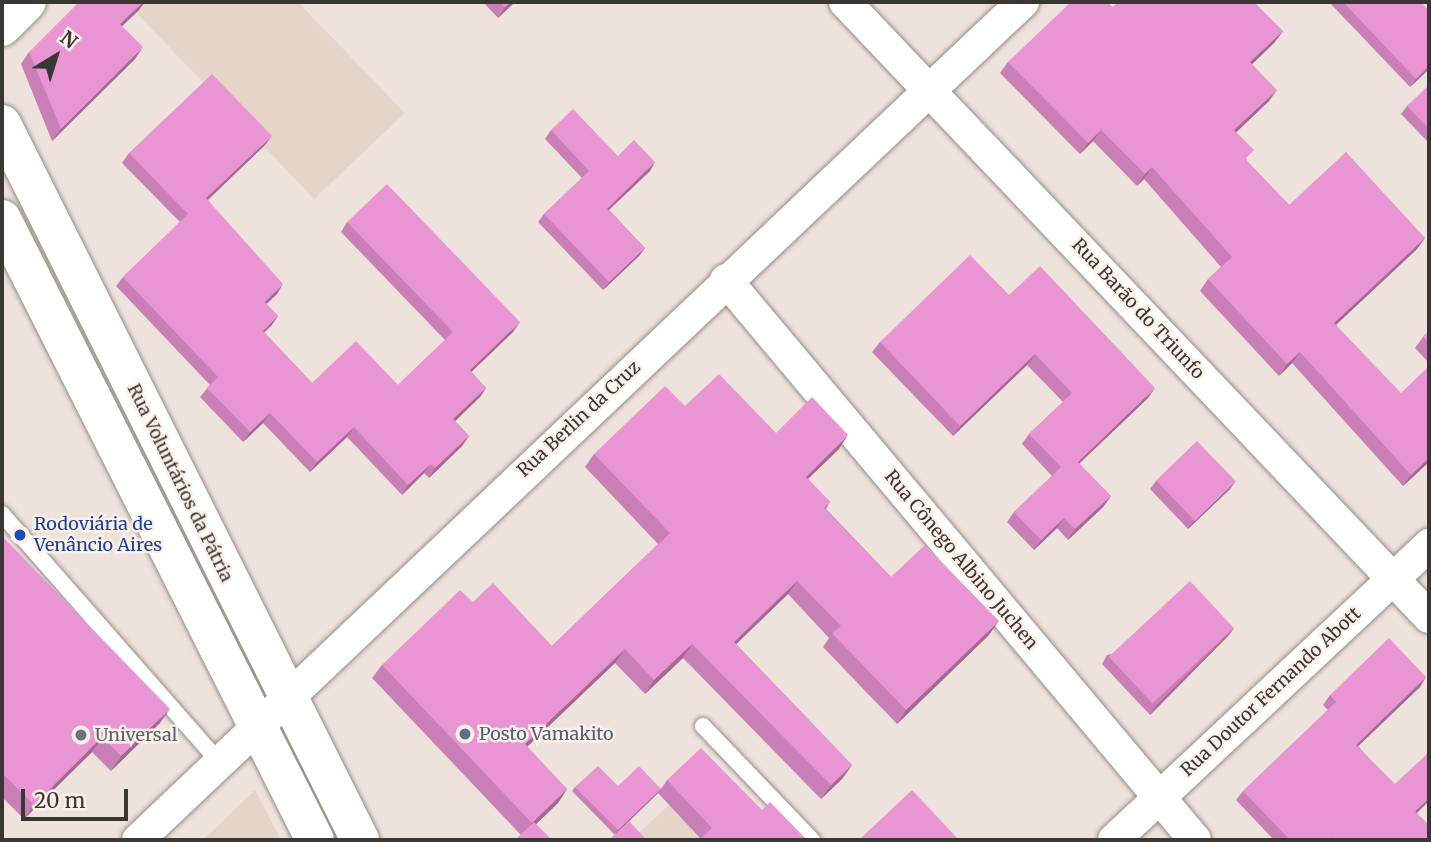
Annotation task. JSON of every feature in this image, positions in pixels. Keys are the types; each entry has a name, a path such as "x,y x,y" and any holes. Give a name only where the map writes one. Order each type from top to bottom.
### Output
{"main road":[{"path":"2,27 27,2"},
{"name":"Rua Voluntários da Pátria","path":"2,124 358,840"},
{"path":"2,219 315,840"},
{"path":"111,436 148,420"}],"street":[{"name":"Rua Barão do Triunfo","path":"845,2 1429,617"},
{"name":"Rua Berlin da Cruz","path":"138,840 256,725 1023,2"},
{"name":"Rua Cônego Albino Juchen","path":"726,280 1195,840"},
{"name":"Rua Doutor Fernando Abott","path":"1114,840 1429,545"}],"lane":[{"path":"2,514 219,762"},
{"path":"703,726 813,840"}],"shaded area":[{"path":"126,2 298,2 405,113 314,199"},
{"path":"711,766 784,840 631,840"},
{"path":"255,790 281,840 203,840"}],"building":[{"path":"79,2 143,2 120,24 143,47 61,129 29,52"},
{"path":"1071,2 1107,2 1113,7 1118,2 1254,2 1283,31 1250,62 1277,90 1234,130 1254,150 1245,159 1289,205 1346,152 1425,238 1334,323 1401,393 1429,366 1429,458 1411,475 1300,352 1287,364 1208,279 1232,257 1152,167 1145,174 1101,130 1088,143 1008,62"},
{"path":"1343,2 1421,2 1429,11 1429,66 1416,79"},
{"path":"212,74 272,136 206,198 283,284 265,302 278,316 263,331 312,383 356,341 398,385 453,332 347,222 387,184 520,322 470,370 486,388 453,419 469,436 435,468 431,464 408,485 354,427 317,462 270,413 250,432 207,388 218,377 123,277 188,214 129,153"},
{"path":"1427,87 1429,89 1429,129 1407,106"},
{"path":"573,109 618,156 634,140 655,162 607,209 645,248 609,282 544,214 589,171 551,130"},
{"path":"970,255 1009,295 1040,266 1155,388 1078,462 1111,496 1075,529 1064,518 1041,540 1014,512 1061,467 1029,434 1072,393 1035,354 960,426 880,342"},
{"path":"1429,331 1429,343 1423,337"},
{"path":"719,374 776,433 812,397 848,435 806,477 830,502 824,508 891,577 925,545 999,621 906,710 832,633 841,626 797,581 734,642 852,765 831,785 692,644 654,680 625,649 525,744 567,789 532,823 382,665 460,590 473,602 493,583 552,646 670,533 594,454 665,386 685,406"},
{"path":"1197,441 1236,481 1195,521 1156,481"},
{"path":"2,536 170,709 121,756 102,737 34,805 2,773"},
{"path":"1190,581 1234,628 1152,704 1109,657"},
{"path":"1389,638 1426,677 1356,745 1395,784 1429,752 1429,798 1415,811 1429,825 1429,840 1334,840 1331,837 1327,840 1290,840 1243,791 1336,702 1330,695"},
{"path":"701,748 762,810 770,802 807,840 699,840 712,828 667,780"},
{"path":"598,766 618,786 639,766 661,789 618,830 575,787"},
{"path":"912,790 959,840 859,840"},
{"path":"629,821 647,840 609,840"},
{"path":"534,822 552,840 515,840"}],"place":[{"name":"Rodoviária de Venâncio Aires","path":"20,535"},
{"name":"Posto Vamakito","path":"465,734"},
{"name":"Universal","path":"81,735"}]}
